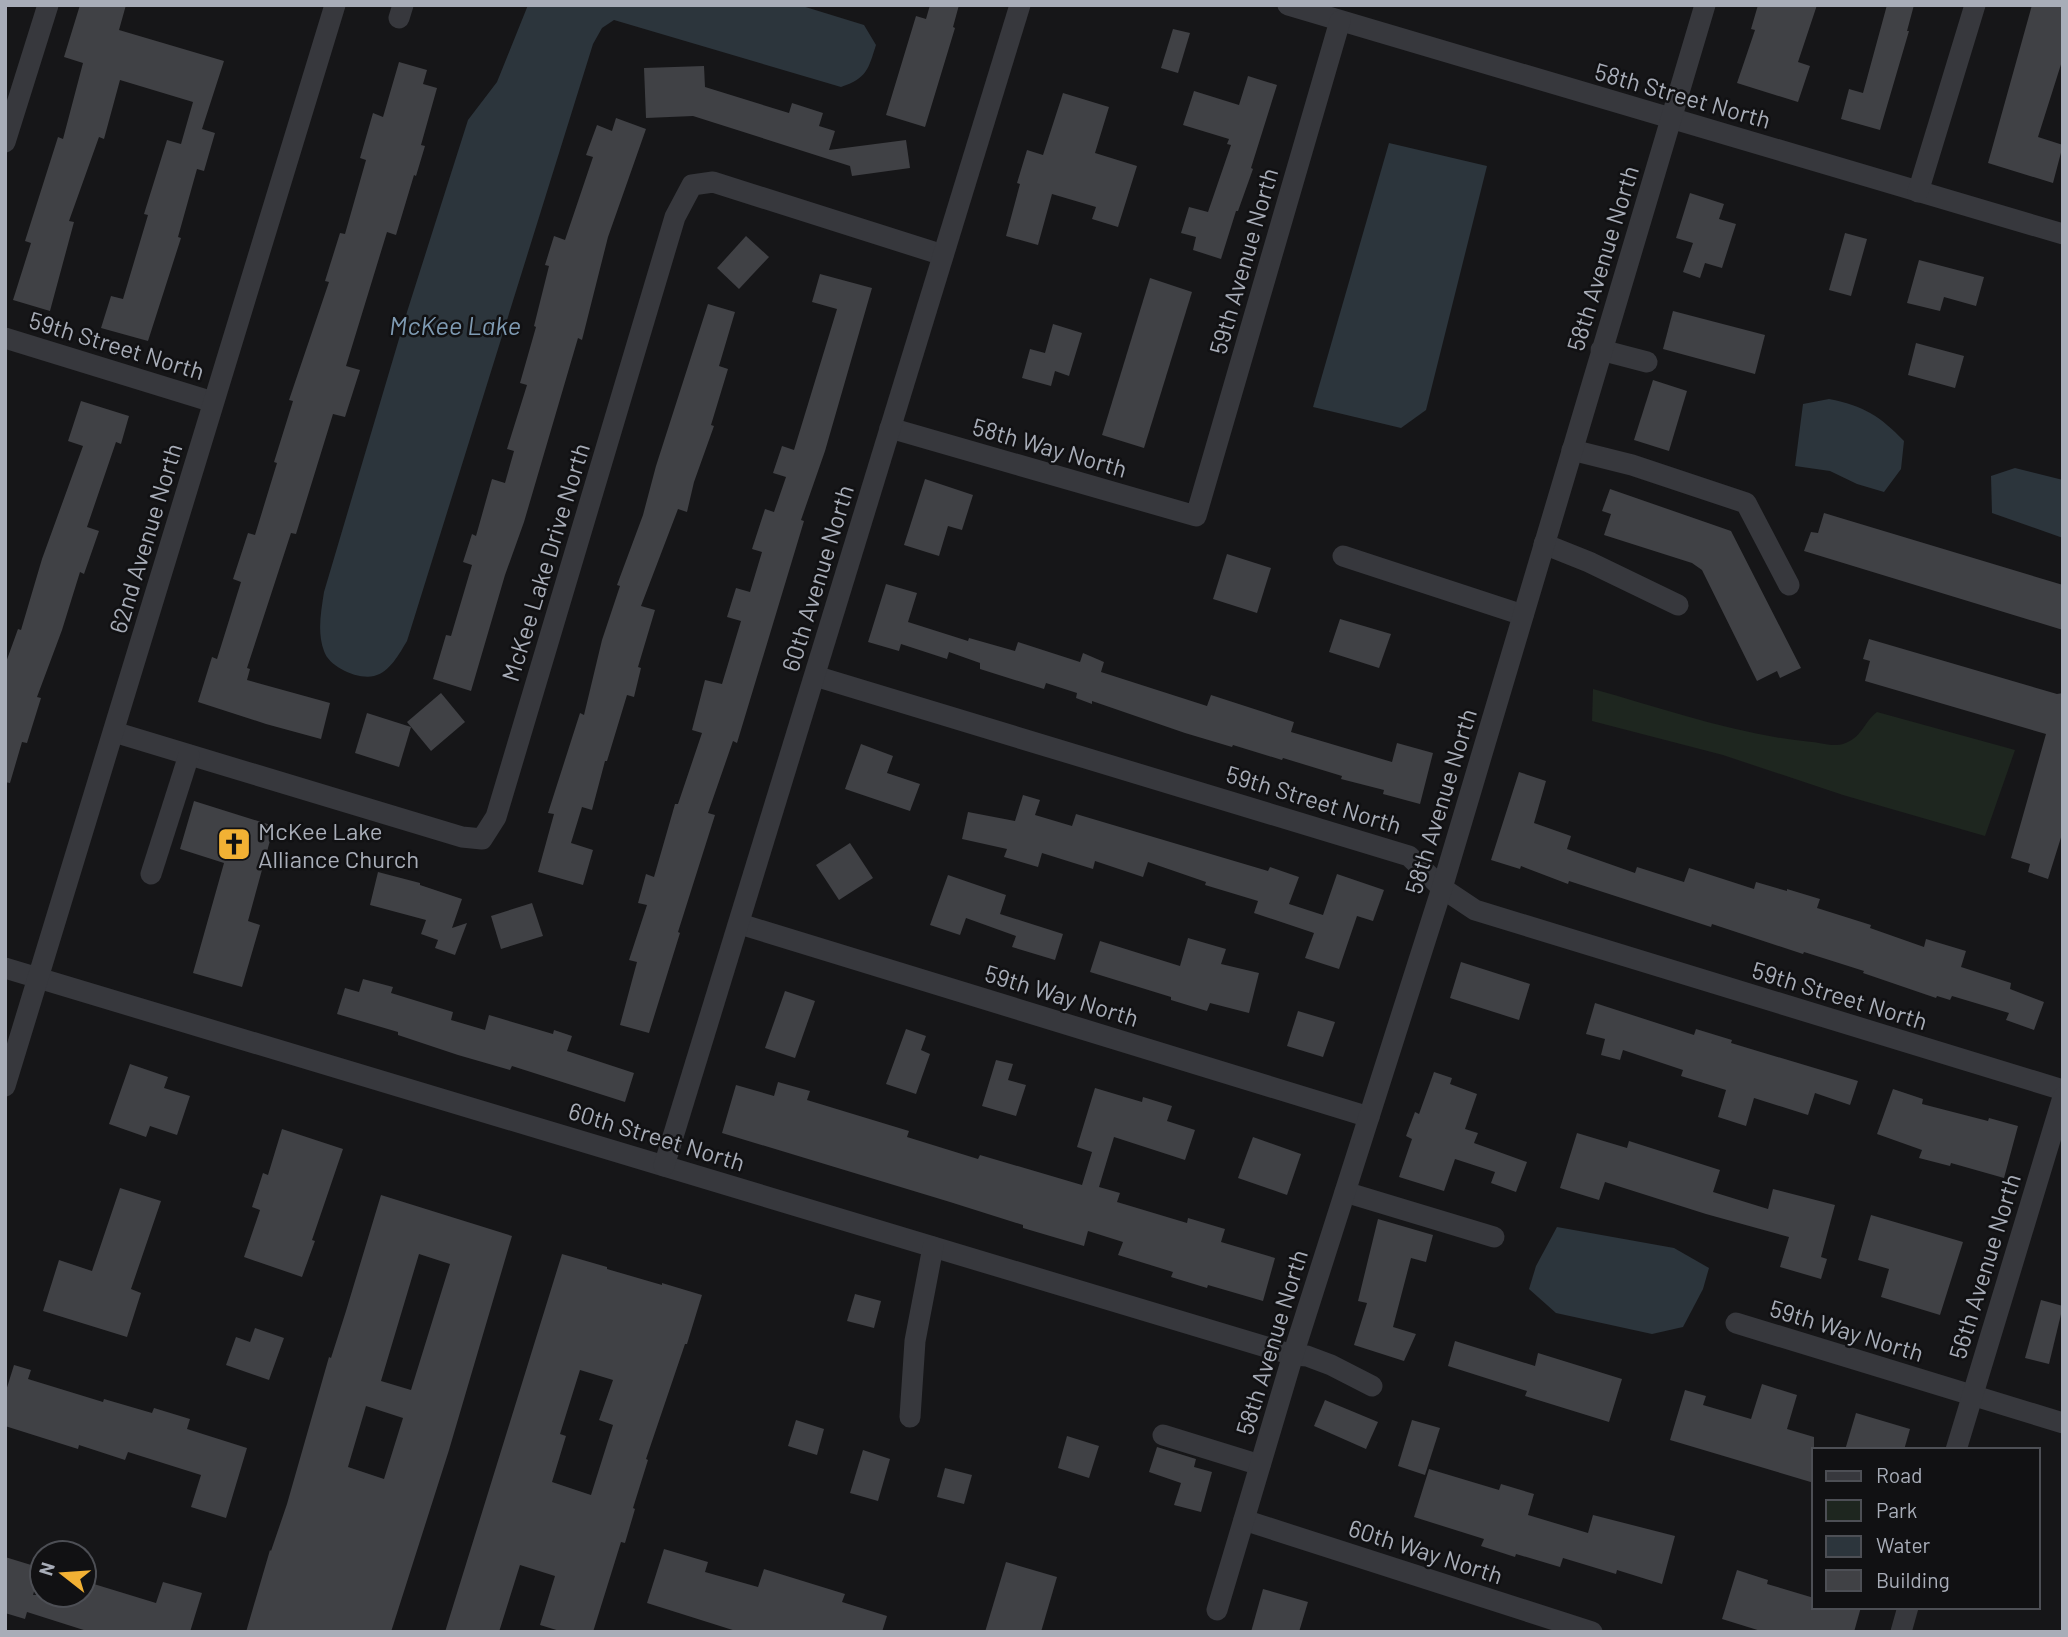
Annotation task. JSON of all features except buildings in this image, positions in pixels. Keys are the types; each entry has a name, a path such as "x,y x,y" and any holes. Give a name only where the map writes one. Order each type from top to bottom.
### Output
{"street":[{"path":"5,142 48,5"},
{"name":"62nd Avenue North","path":"5,1086 335,5"},
{"name":"60th Avenue North","path":"664,1166 1020,5"},
{"name":"58th Street North","path":"1288,5 2063,234"},
{"name":"58th Avenue North","path":"1217,1610 1293,1355 1441,888 1705,5"},
{"path":"1918,192 1975,5"},
{"name":"59th Avenue North","path":"1196,516 1340,21"},
{"name":"McKee Lake Drive North","path":"114,732 462,837 482,839 496,817 675,217 692,185 713,182 943,255"},
{"name":"59th Street North","path":"5,338 213,402"},
{"path":"1601,350 1647,362"},
{"name":"58th Way North","path":"890,428 1196,516"},
{"path":"1572,450 1632,464 1746,503 1789,585"},
{"path":"1544,544 1678,604"},
{"path":"1343,556 1523,615"},
{"name":"59th Street North","path":"815,676 1409,856 1441,888 1475,910 2063,1090"},
{"path":"151,874 189,755"},
{"name":"59th Way North","path":"740,924 1368,1117"},
{"name":"60th Street North","path":"5,968 1293,1355 1307,1356 1372,1386"},
{"name":"56th Avenue North","path":"1957,1448 2063,1097"},
{"path":"1345,1192 1494,1237"},
{"path":"910,1417 915,1341 933,1247"},
{"name":"59th Way North","path":"1736,1323 2063,1423"},
{"path":"1163,1435 1261,1465"},
{"name":"60th Way North","path":"1244,1520 1592,1632"},
{"path":"1901,1632 1907,1609"}],"green space":[{"path":"1593,689 1701,720 1784,739 1843,744 1854,738 1877,712 2015,750 1985,836 1843,795 1723,755 1592,721"}],"water":[{"name":"McKee Lake","path":"528,5 799,5 864,25 876,45 865,72 841,87 614,20 602,28 593,44 407,641 394,662 380,674 367,677 352,674 338,667 324,651 320,629 324,592 407,312 468,120 497,82"},
{"path":"1389,143 1487,166 1426,410 1401,428 1313,407"},
{"path":"1829,399 1871,413 1904,441 1901,469 1884,492 1857,484 1830,471 1795,466 1803,404"},
{"path":"2015,468 2063,480 2063,538 1992,513 1991,476"},
{"path":"1557,1227 1674,1248 1709,1268 1703,1289 1683,1327 1652,1334 1556,1313 1529,1289 1536,1266"}],"place":[{"name":"McKee Lake Alliance Church","path":"234,844"}]}
